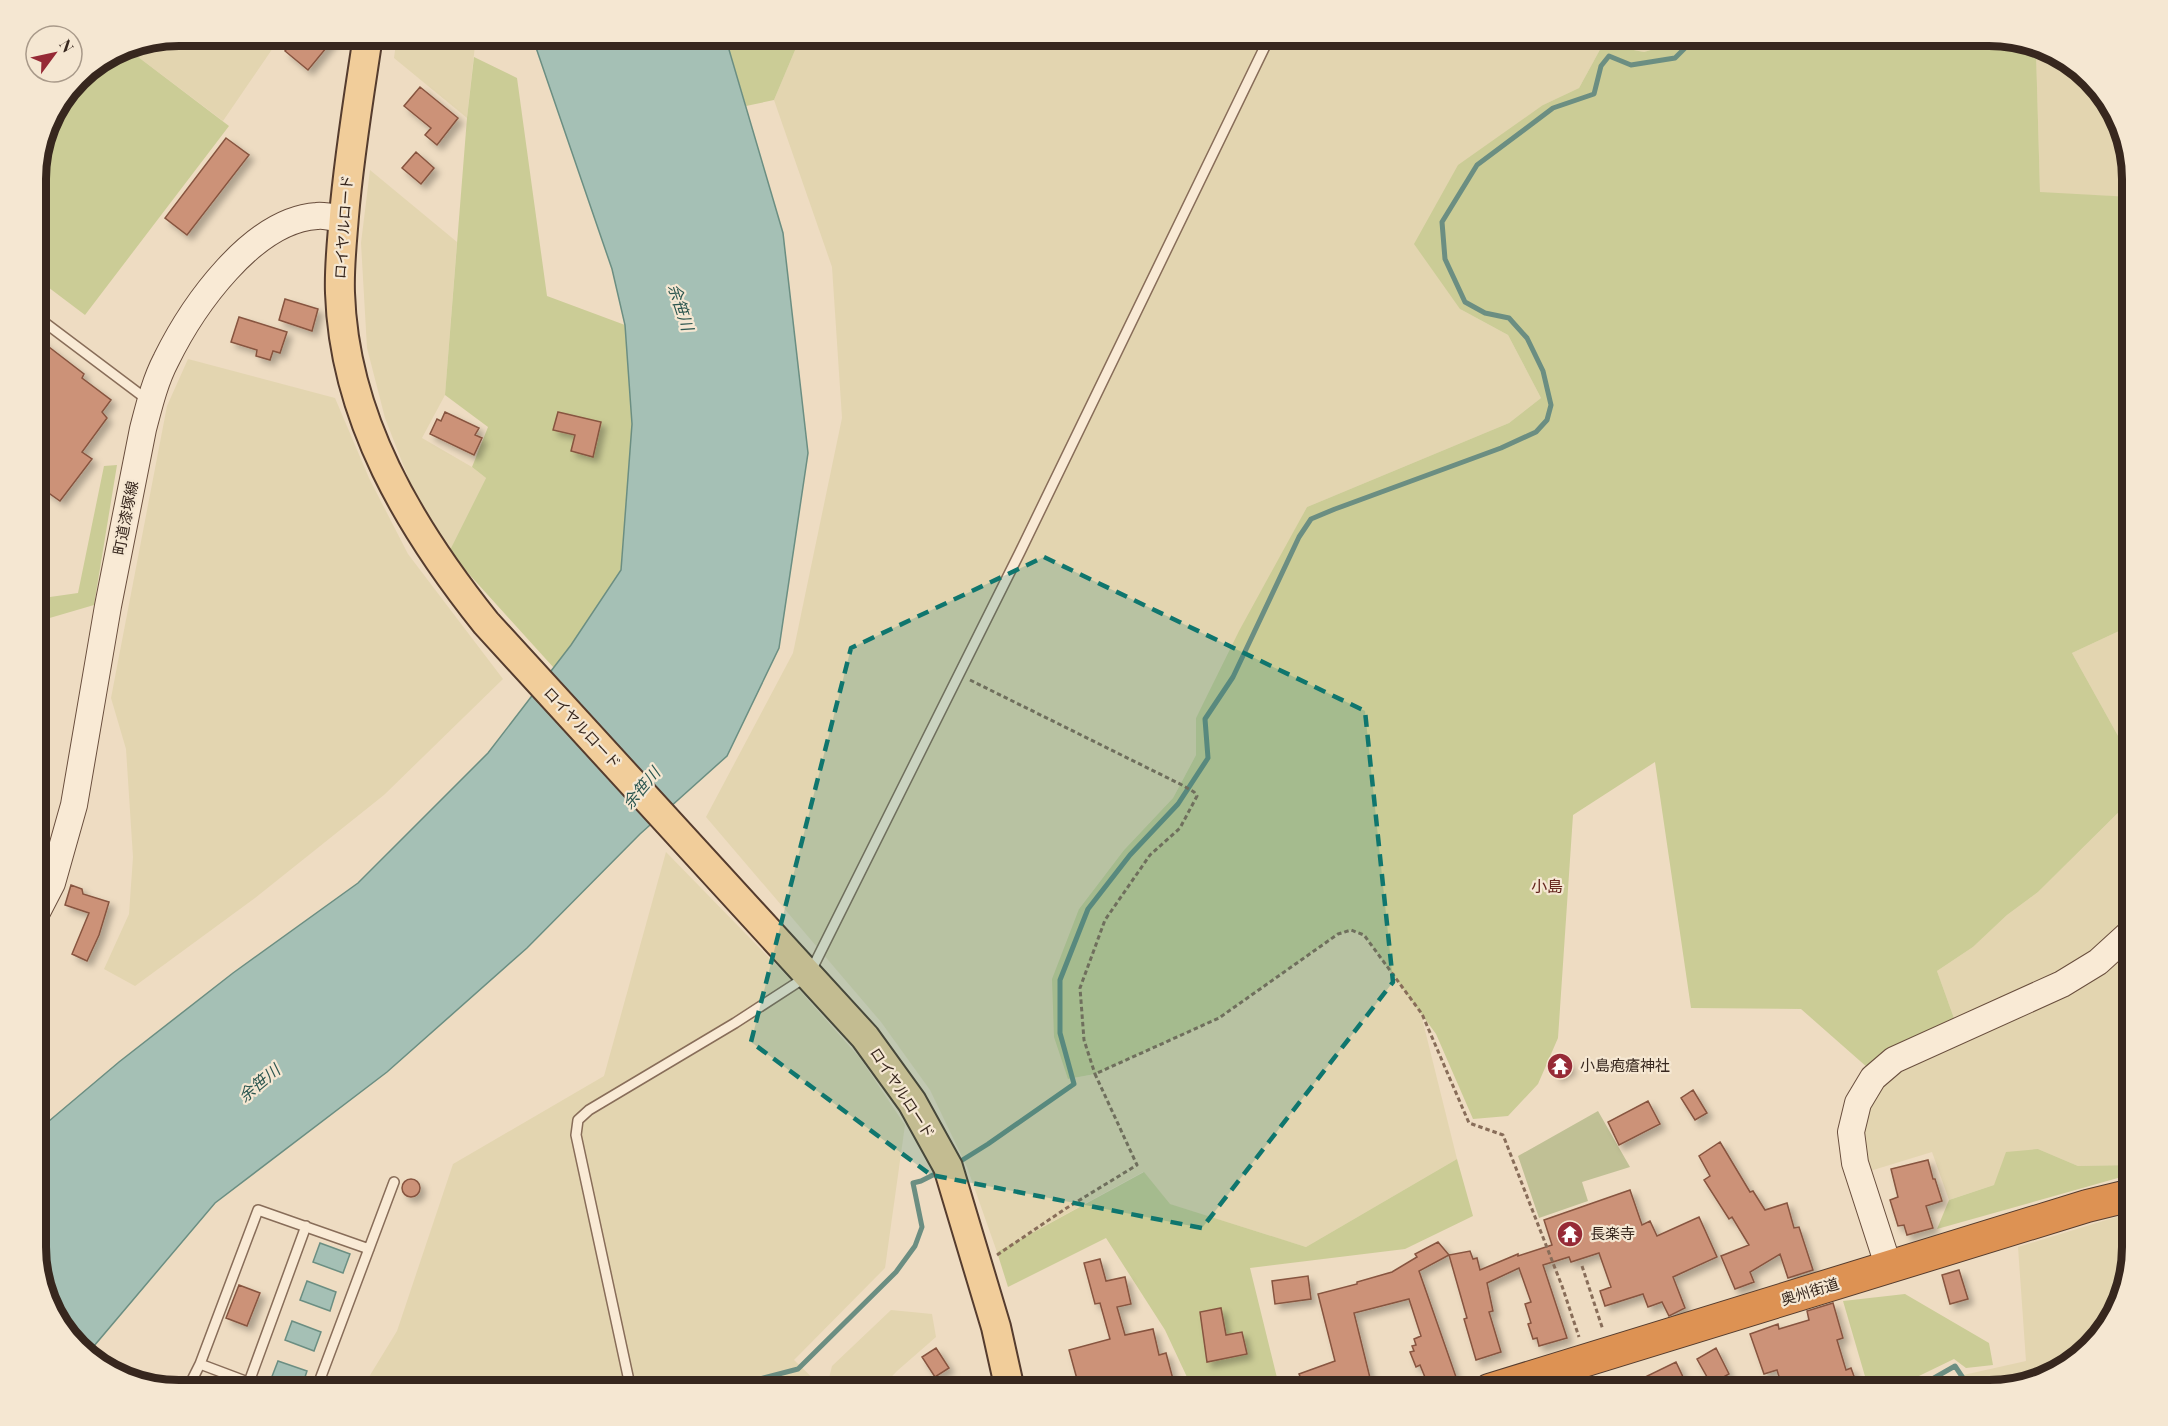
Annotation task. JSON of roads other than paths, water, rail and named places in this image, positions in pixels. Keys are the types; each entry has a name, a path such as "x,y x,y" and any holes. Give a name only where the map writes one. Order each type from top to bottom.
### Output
{"highway":[{"name":"奥州街道","path":"1520,1380 2087,1206 2122,1197"}],"main road":[{"name":"ロイヤルロード","path":"367,46 347,177 340,247 340,294 344,338 355,387 374,444 395,489 422,537 454,583 526,668 865,1037 912,1101 948,1167 996,1327 1008,1380"}],"street":[{"name":"町道漆塚線","path":"47,893 52,883 74,805 108,606 150,402 166,360 215,281 241,254 273,231 296,220 318,216 344,220"},
{"path":"1889,1268 1855,1162 1851,1132 1858,1103 1873,1078 1894,1060 2062,984 2098,962 2122,940"}],"lane":[{"path":"629,1380 576,1135 578,1120 589,1110 735,1023 809,975 959,674 1265,46"},
{"path":"47,324 150,402"},
{"path":"320,1380 394,1182"},
{"path":"192,1380 258,1209 369,1249"},
{"path":"250,1380 306,1226"},
{"path":"200,1364 244,1380"}],"water":[{"name":"余笹川","path":"535,46 728,46 783,233 808,453 779,648 727,756 640,834 527,948 387,1072 215,1203 93,1347 64,1313 49,1272 47,1123 119,1062 233,973 358,883 488,753 571,645 621,570 632,424 625,325 612,269"},
{"path":"320,1243 350,1254 343,1273 313,1262"},
{"path":"307,1281 336,1292 330,1311 300,1300"},
{"path":"292,1321 321,1332 314,1351 285,1340"},
{"path":"278,1361 307,1371 304,1380 271,1379"}],"waterway":[{"path":"956,1164 1074,1084 1060,1033 1060,980 1088,909 1130,855 1178,804 1208,758 1205,719 1233,677 1299,537 1311,519 1501,448 1536,432 1547,420 1551,405 1543,371 1527,338 1509,318 1485,313 1465,302 1445,259 1442,222 1477,165 1553,108 1594,94 1601,66 1609,56 1631,65 1675,58 1687,46"},
{"path":"756,1380 798,1369 896,1272 915,1246 922,1227 913,1183 939,1172"},
{"path":"1930,1380 1955,1366 1964,1380"}],"place":[{"name":"小島疱瘡神社","path":"1560,1066"},
{"name":"長楽寺","path":"1570,1234"}],"district":[{"name":"小島","path":"1547,886"}]}
